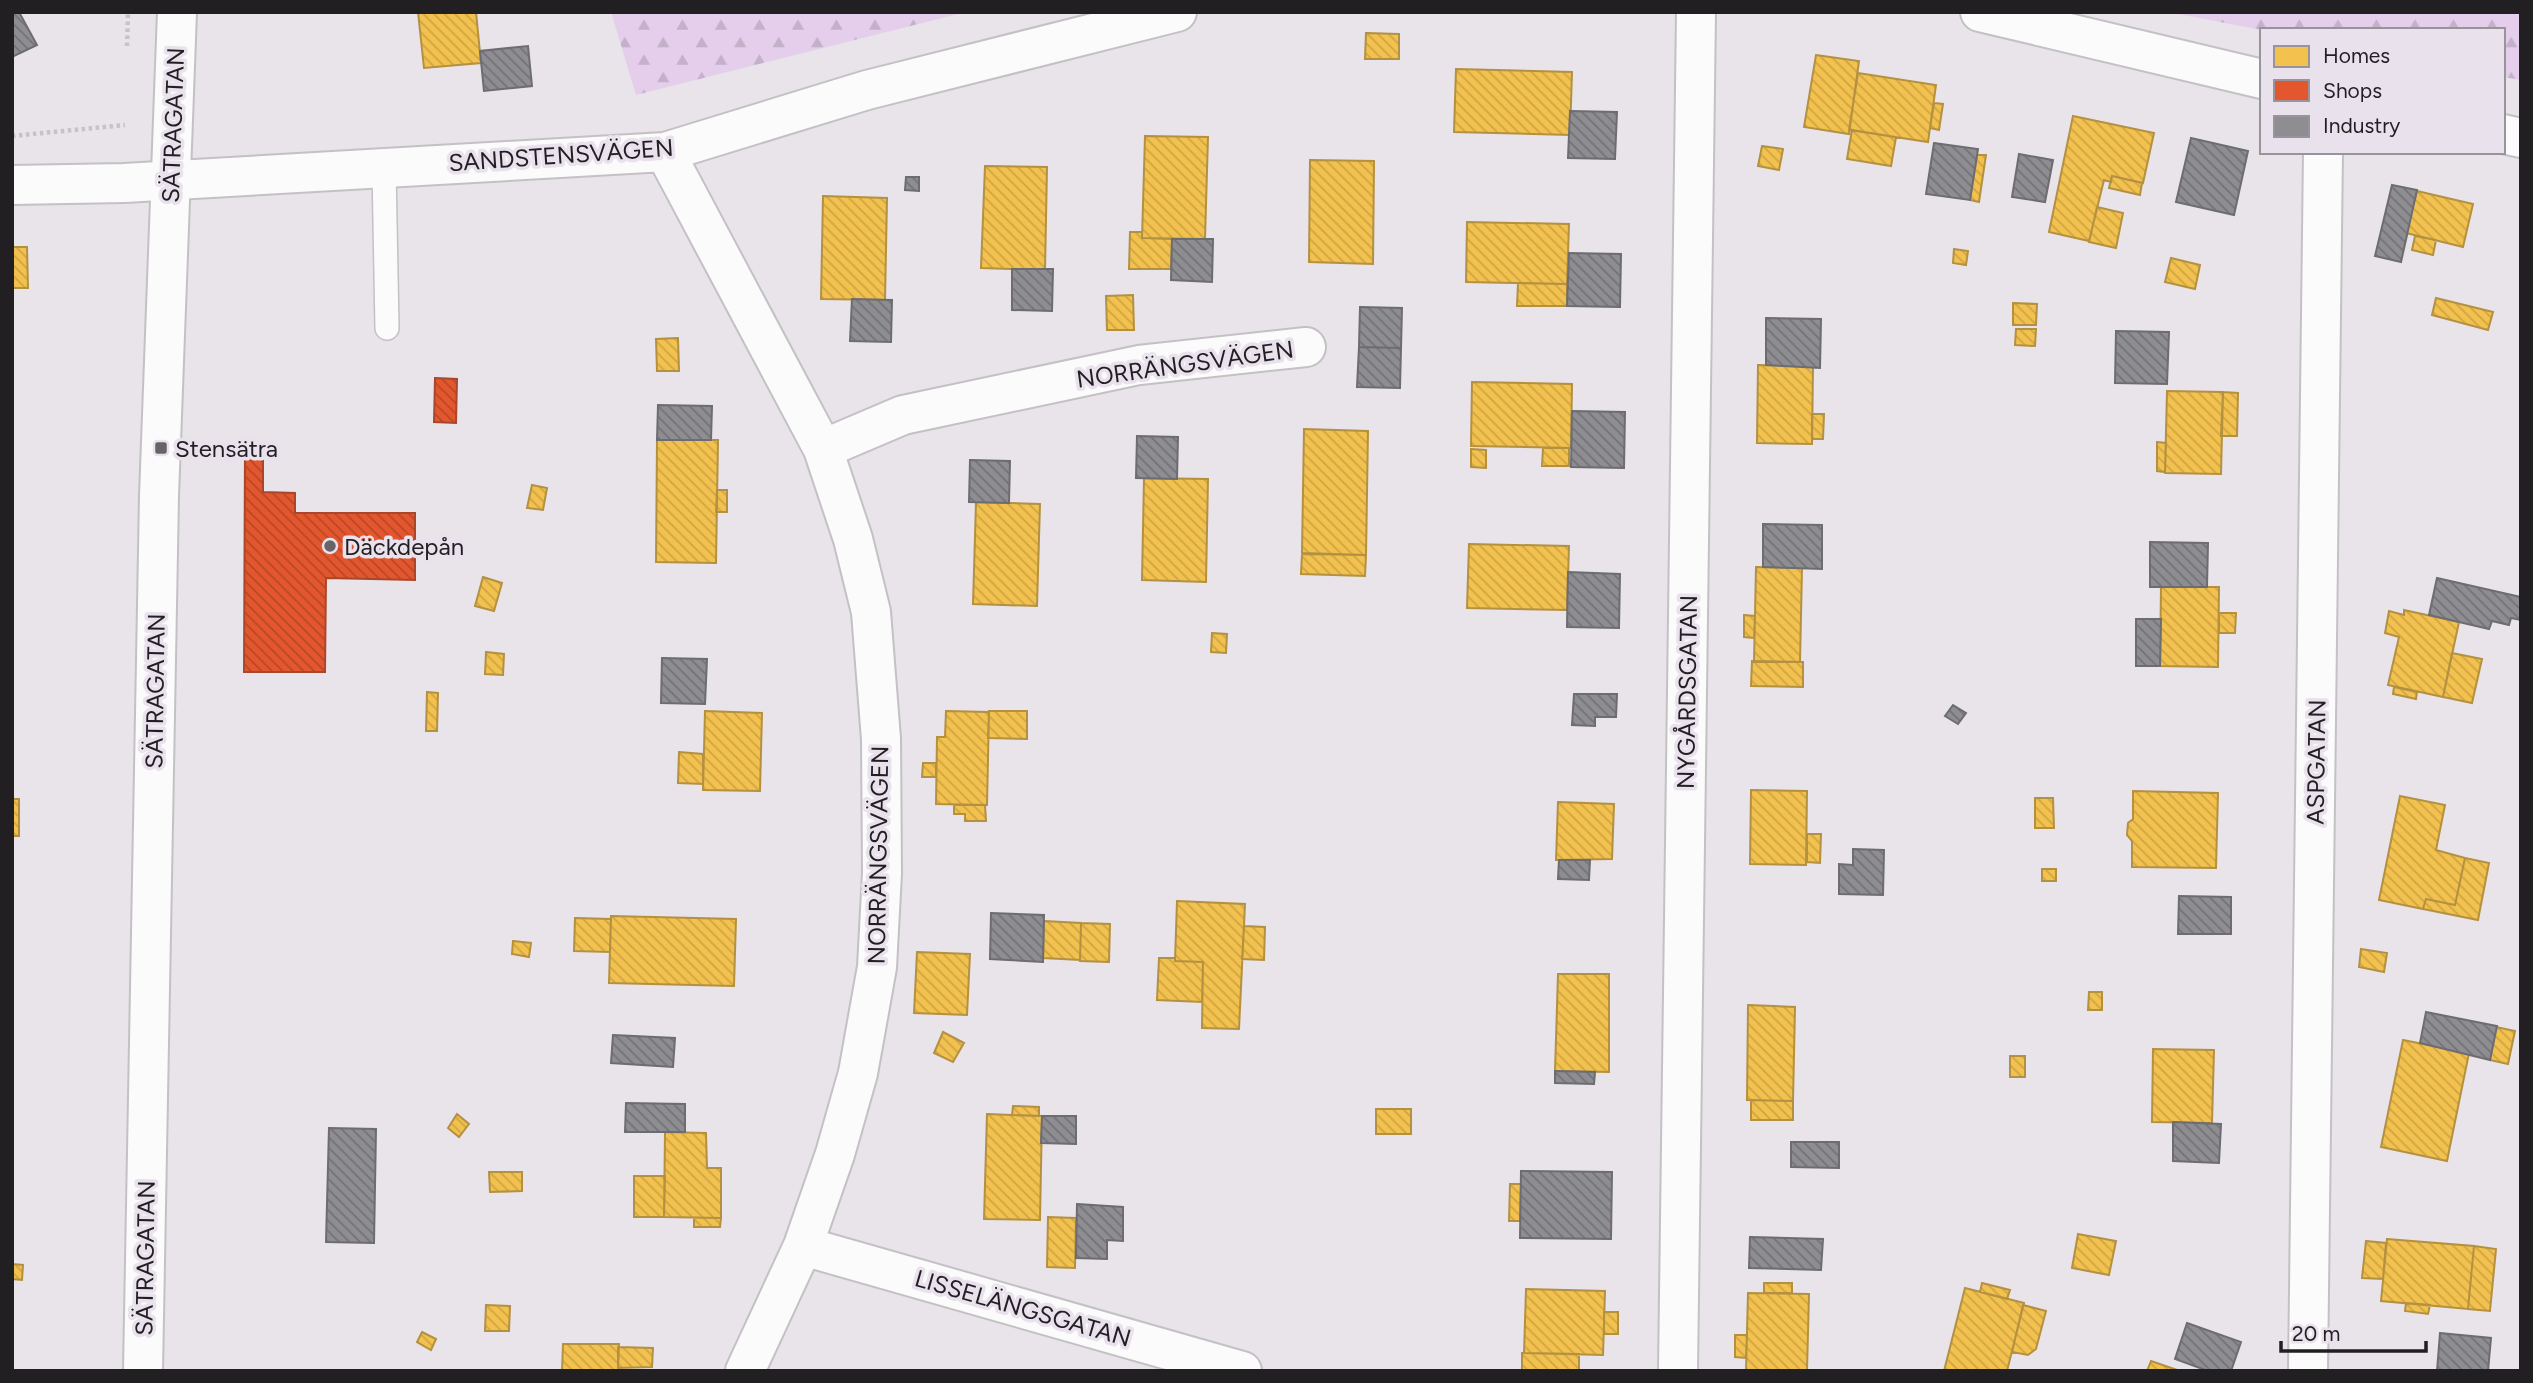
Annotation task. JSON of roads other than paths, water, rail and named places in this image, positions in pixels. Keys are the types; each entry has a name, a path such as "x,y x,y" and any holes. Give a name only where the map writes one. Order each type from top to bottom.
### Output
{"street":[{"name":"SÄTRAGATAN","path":"143,1371 159,496 177,12"},
{"name":"SANDSTENSVÄGEN","path":"12,185 171,180 665,152 867,90 1177,12"},
{"name":"NYGÅRDSGATAN","path":"1678,1371 1696,12"},
{"path":"1980,12 2260,79"},
{"name":"NORRÄNGSVÄGEN","path":"665,152 823,449 853,539 871,612 881,739 882,873 877,967 858,1073 835,1154 803,1246 745,1371"},
{"name":"ASPGATAN","path":"2308,1371 2323,154"},
{"name":"NORRÄNGSVÄGEN","path":"823,449 916,412 1139,365 1306,347"},
{"name":"LISSELÄNGSGATAN","path":"803,1246 1242,1371"}],"lane":[{"path":"384,168 387,328"}],"place":[{"name":"Stensätra","path":"161,448"},
{"name":"Däckdepån","path":"330,546"}]}
